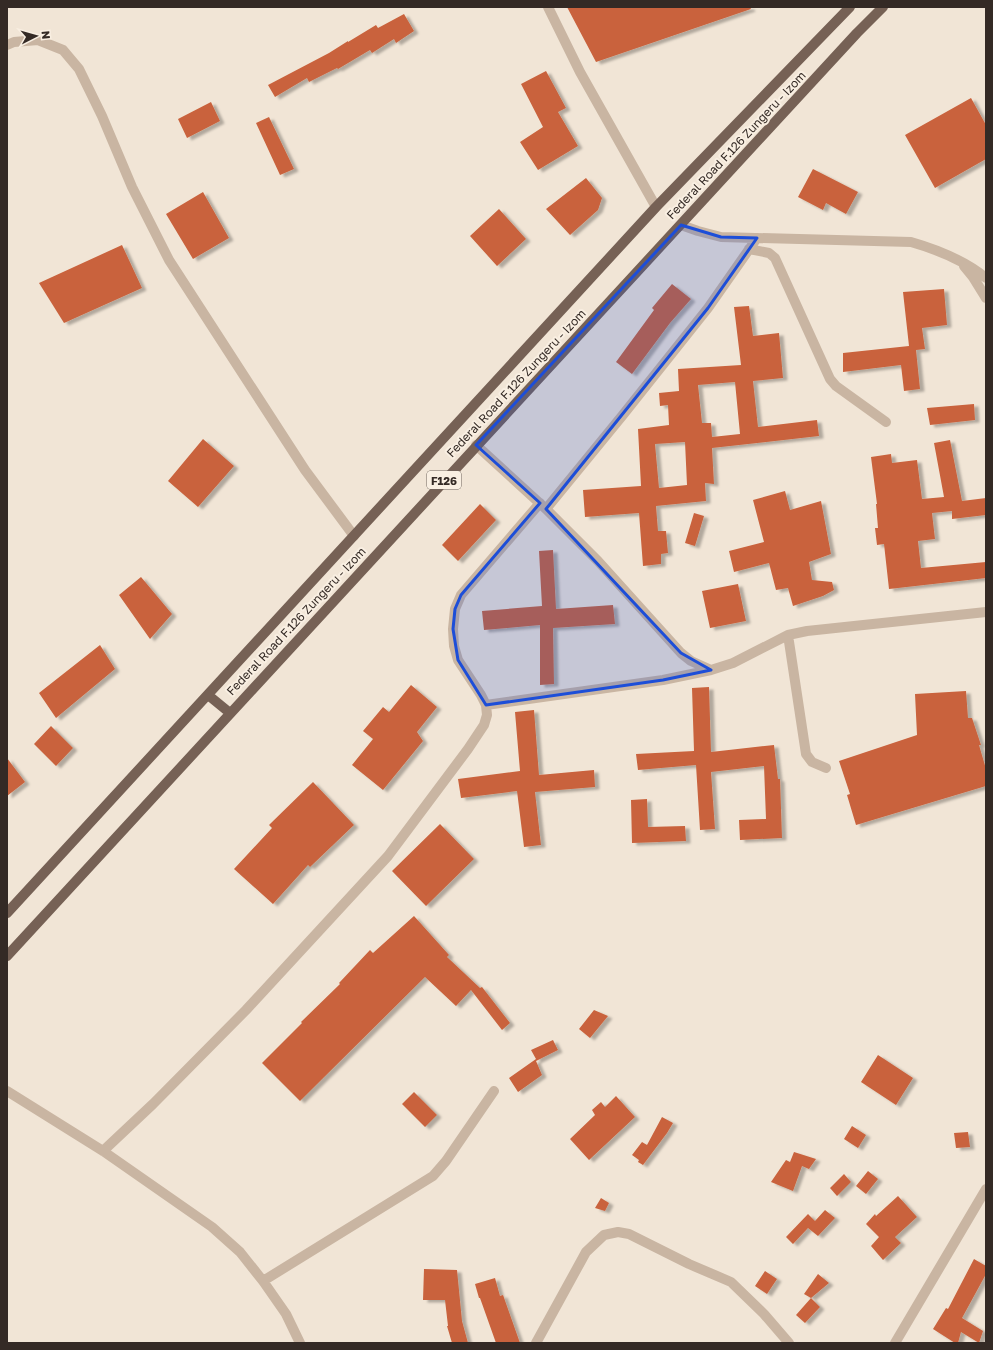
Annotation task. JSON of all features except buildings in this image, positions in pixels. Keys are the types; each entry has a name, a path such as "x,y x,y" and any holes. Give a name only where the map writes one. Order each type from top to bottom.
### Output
{"main road":[{"name":"Federal Road F.126 Zungeru - Izom","path":"7,913 656,207 850,7"},
{"name":"Federal Road F.126 Zungeru - Izom","path":"7,956 476,445 857,33 884,7"},
{"path":"208,695 230,713"}],"street":[{"path":"548,7 580,72 656,207"},
{"path":"7,45 14,42 38,40 63,50 79,69 102,116 132,187 169,260 305,470 354,536"},
{"path":"681,225 721,237 911,242 935,249 958,260 975,269 986,278"},
{"path":"103,1151 153,1104 246,1010 388,856 468,749 484,725 487,715 486,705 458,660 454,646 453,629 455,609 460,595 543,506 622,416 708,308 756,238"},
{"path":"749,249 769,253 775,258 833,383 886,422"},
{"path":"958,260 973,277 986,298"},
{"path":"476,445 543,506 598,561 681,653 691,661 711,670"},
{"path":"486,705 663,680 711,670 733,663 788,635 807,631 986,612"},
{"path":"788,635 806,754 812,762 826,768"},
{"path":"7,1090 103,1151 212,1227 240,1252 263,1281 286,1314 300,1343"},
{"path":"263,1281 433,1176 446,1161 494,1091"},
{"path":"896,1343 986,1189"},
{"path":"536,1343 586,1252 604,1235 618,1232 629,1234 689,1264 731,1282 764,1314 789,1343"}],"highlighted area":[{"path":"681,225 721,237 757,238 708,308 546,509 681,653 711,670 663,680 486,705 458,660 453,629 455,609 461,595 540,503 476,445"}]}
